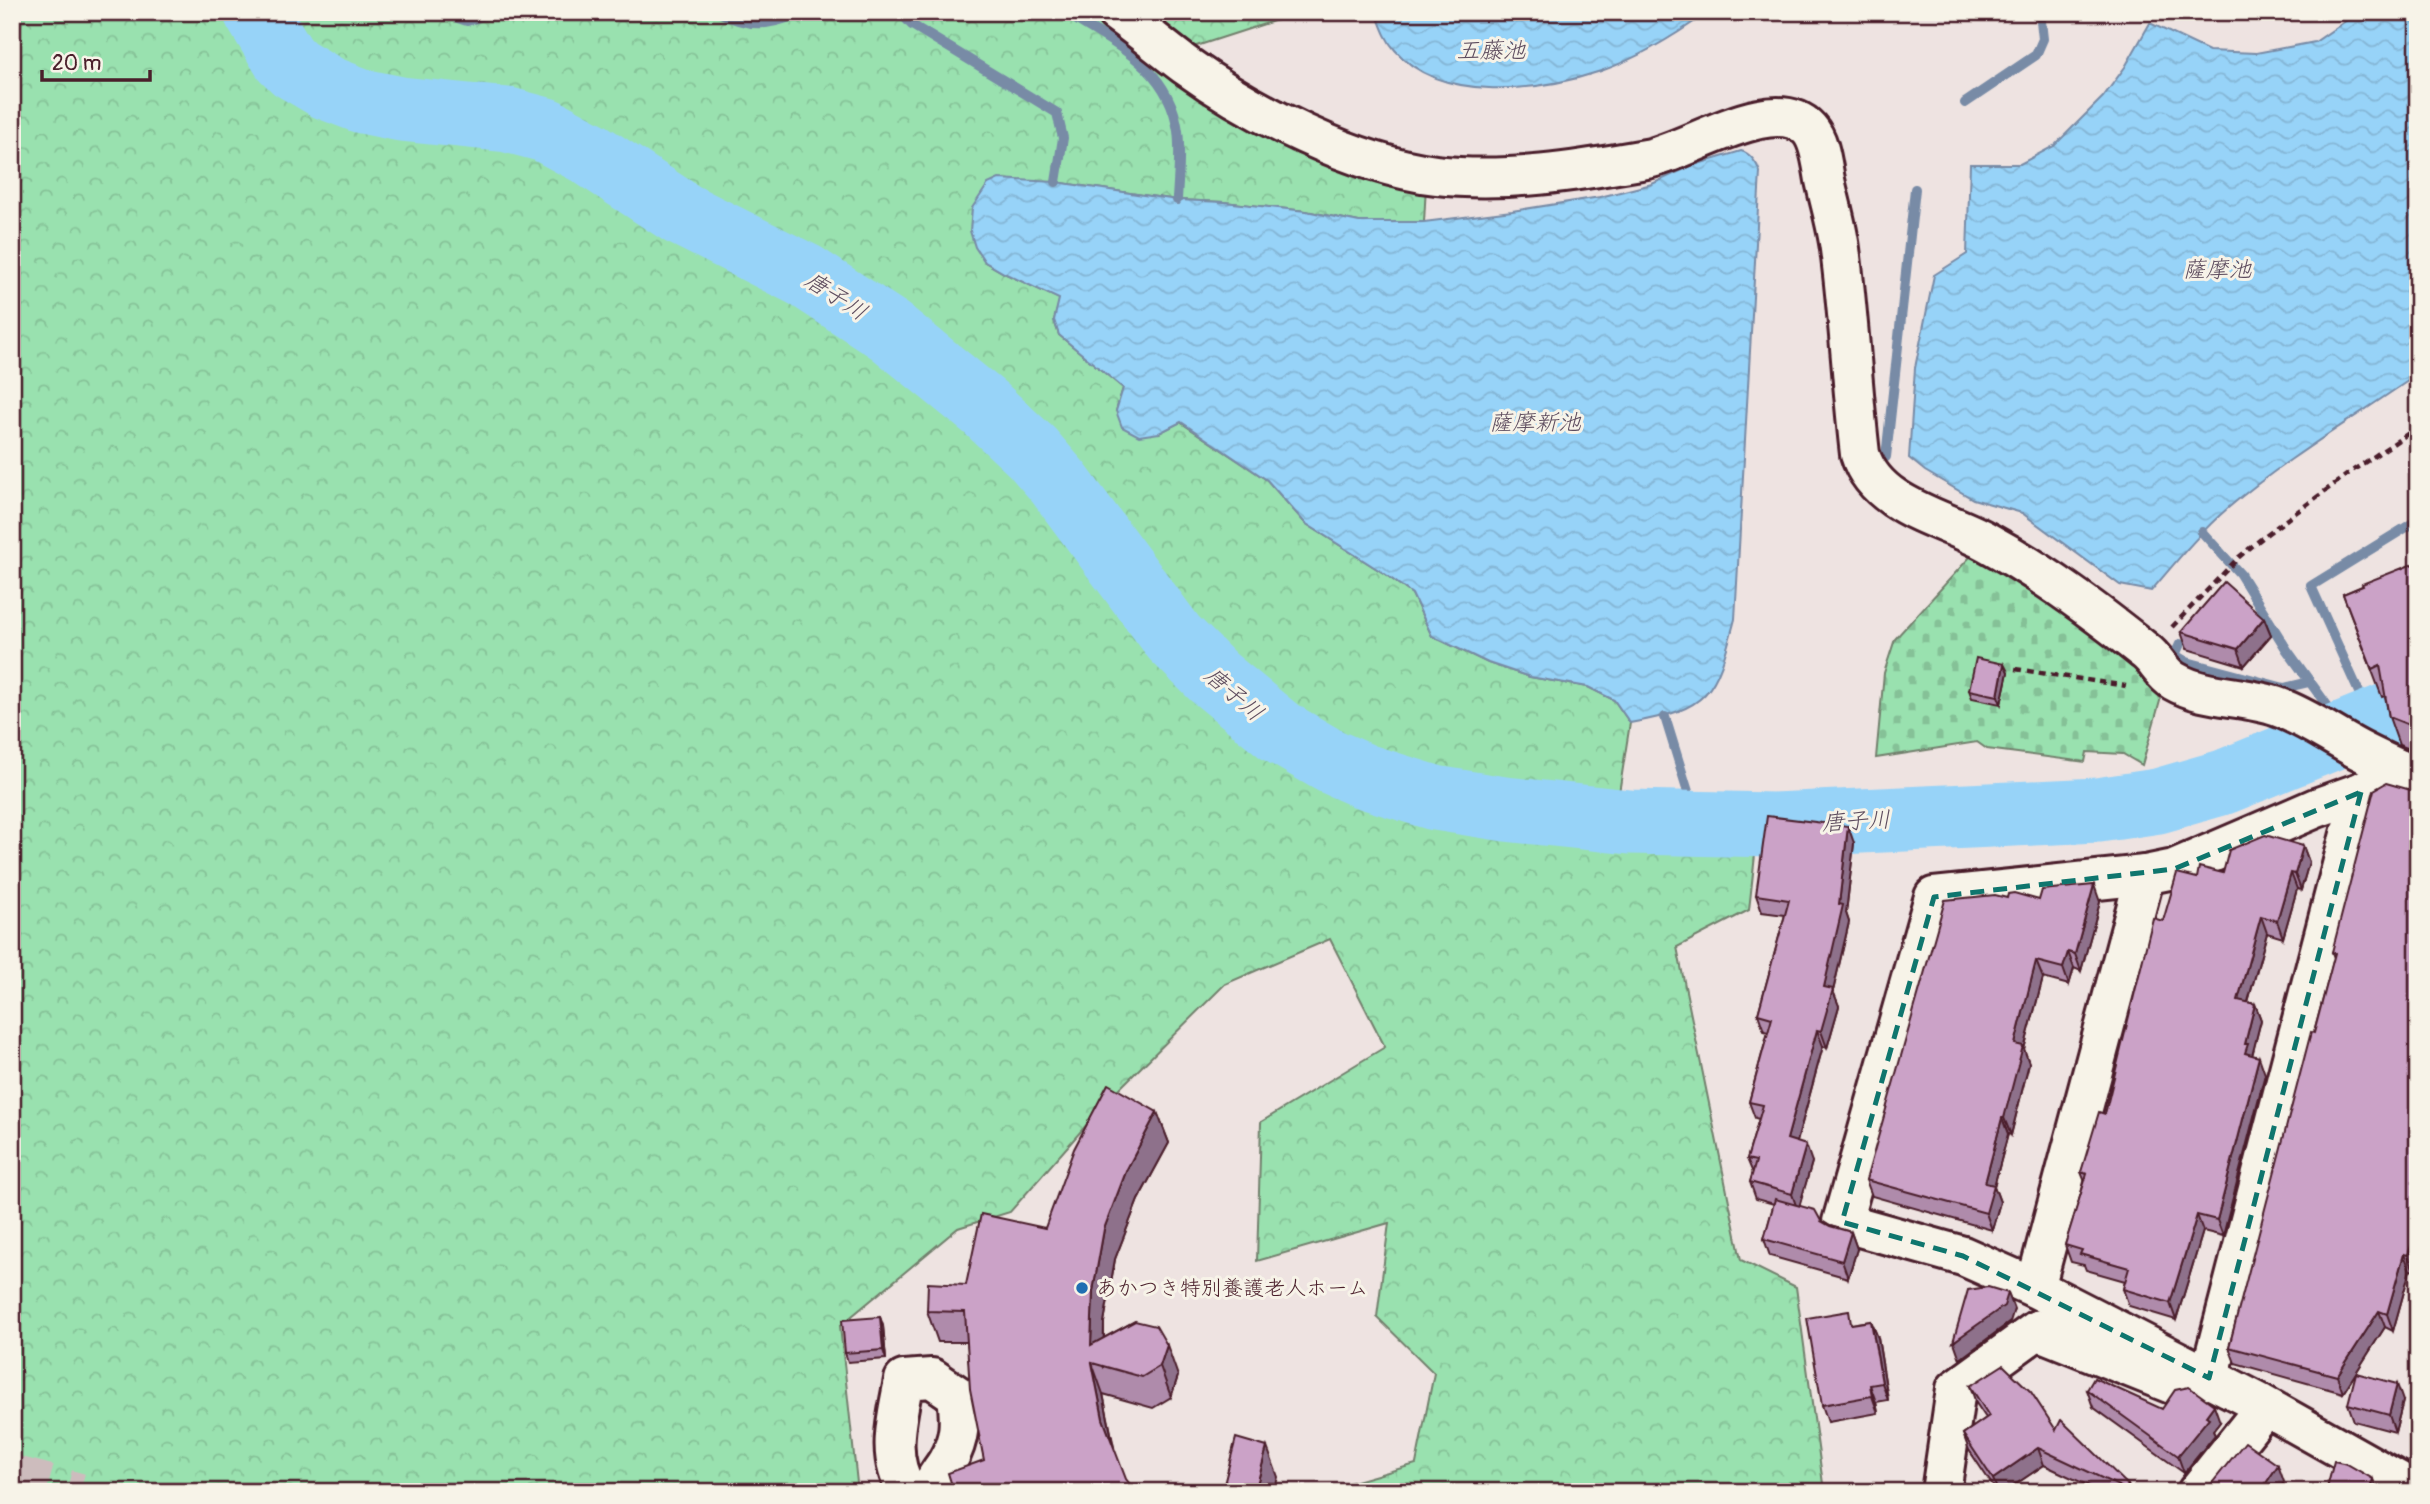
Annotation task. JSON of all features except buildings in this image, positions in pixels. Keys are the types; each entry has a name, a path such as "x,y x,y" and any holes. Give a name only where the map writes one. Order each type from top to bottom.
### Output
{"street":[{"path":"1116,12 1185,65 1295,128 1348,152 1395,167 1437,175 1488,177 1558,173 1654,158 1756,118 1789,117 1809,129 1819,148 1840,246 1860,454 1869,475 1902,502 1939,522 1983,540 2065,589 2148,652 2164,673 2175,681 2199,691 2276,706 2409,773"},
{"path":"2409,773 2316,808 2174,869 2145,875 1934,897 1842,1223 1963,1256 2035,1287 2410,1480"},
{"path":"2209,1377 2361,792"},
{"path":"2035,1287 2145,875"},
{"path":"1941,1492 1956,1389 2037,1331 2176,1386 2209,1377"},
{"path":"908,1492 898,1475 894,1437 904,1380 932,1378 957,1395 961,1426 949,1459 930,1492"},
{"path":"2197,1492 2265,1406"}],"path":[{"path":"2148,652 2239,557 2352,471 2418,427"},
{"path":"2015,669 2126,686"}],"highlighted area":[{"path":"2361,792 2209,1378 1963,1256 1842,1222 1934,897 2174,869"}],"green space":[{"path":"12,12 1089,12 1215,97 1426,186 1424,222 1359,222 1306,211 1177,200 1056,182 985,262 1060,299 1054,320 1059,335 1123,388 1116,411 1159,433 1180,422 1267,480 1305,523 1412,594 1432,636 1488,663 1530,677 1588,687 1614,700 1630,723 1619,793 1740,808 1755,855 1749,910 1677,947 1741,1260 1796,1287 1824,1491 1350,1492 1349,1483 1416,1464 1434,1373 1377,1317 1389,1223 1257,1261 1261,1122 1385,1047 1330,939 1225,984 1111,1097 1010,1212 958,1228 840,1326 858,1492 12,1492"},
{"path":"1169,12 1293,12 1280,19 1184,50 1161,27"},
{"path":"1979,547 2158,684 2160,701 2142,765 2123,754 2087,752 2085,762 1987,749 1977,742 1876,758 1884,673 1895,639"}],"water":[{"name":"五藤池","path":"1376,12 1708,12 1657,45 1601,71 1550,84 1493,88 1465,86 1438,79 1415,67 1392,46"},
{"name":"薩摩池","path":"2368,12 2418,13 2418,374 2250,490 2207,528 2151,591 2120,585 2022,513 1973,499 1925,471 1909,458 1915,368 1934,275 1967,254 1970,164 2020,164 2054,146 2103,97 2125,67 2150,23 2209,51 2256,53 2315,42 2350,18"},
{"name":"薩摩新池","path":"1741,151 1753,159 1760,172 1735,619 1721,665 1705,694 1677,712 1630,723 1614,700 1588,687 1530,677 1488,663 1432,636 1412,594 1305,523 1267,480 1181,422 1159,433 1139,436 1122,427 1116,411 1123,388 1059,335 1054,320 1059,299 985,262 975,247 970,231 972,208 988,184 999,179 1056,182 1177,200 1306,211 1359,222 1424,222 1600,197 1652,184 1691,166"}],"waterway":[{"name":"唐子川","path":"256,12 284,58 294,68 328,88 362,101 401,109 508,120 546,130 589,153 682,214 804,275 890,331 985,408 1032,452 1058,482 1174,638 1213,677 1280,732 1330,761 1364,776 1435,798 1505,809 1630,822 1774,825 2098,810 2158,801 2224,782 2418,703"},
{"path":"439,12 467,21 494,12"},
{"path":"719,12 752,23 781,20 804,12"},
{"path":"900,12 912,25 1057,113 1063,138 1056,182"},
{"path":"1064,12 1136,59 1163,89 1173,109 1178,131 1177,200"},
{"path":"1965,103 2036,55 2043,39 2040,12"},
{"path":"1886,457 1915,189"},
{"path":"2372,721 2311,586 2418,520"},
{"path":"2202,532 2240,574 2287,650 2339,722"},
{"path":"2180,644 2175,655 2187,662 2284,688 2309,682"},
{"path":"1665,717 1698,824"}],"tunnel":[{"path":"12,1474 80,1492"}],"place":[{"name":"あかつき特別養護老人ホーム","path":"1082,1288"}]}
